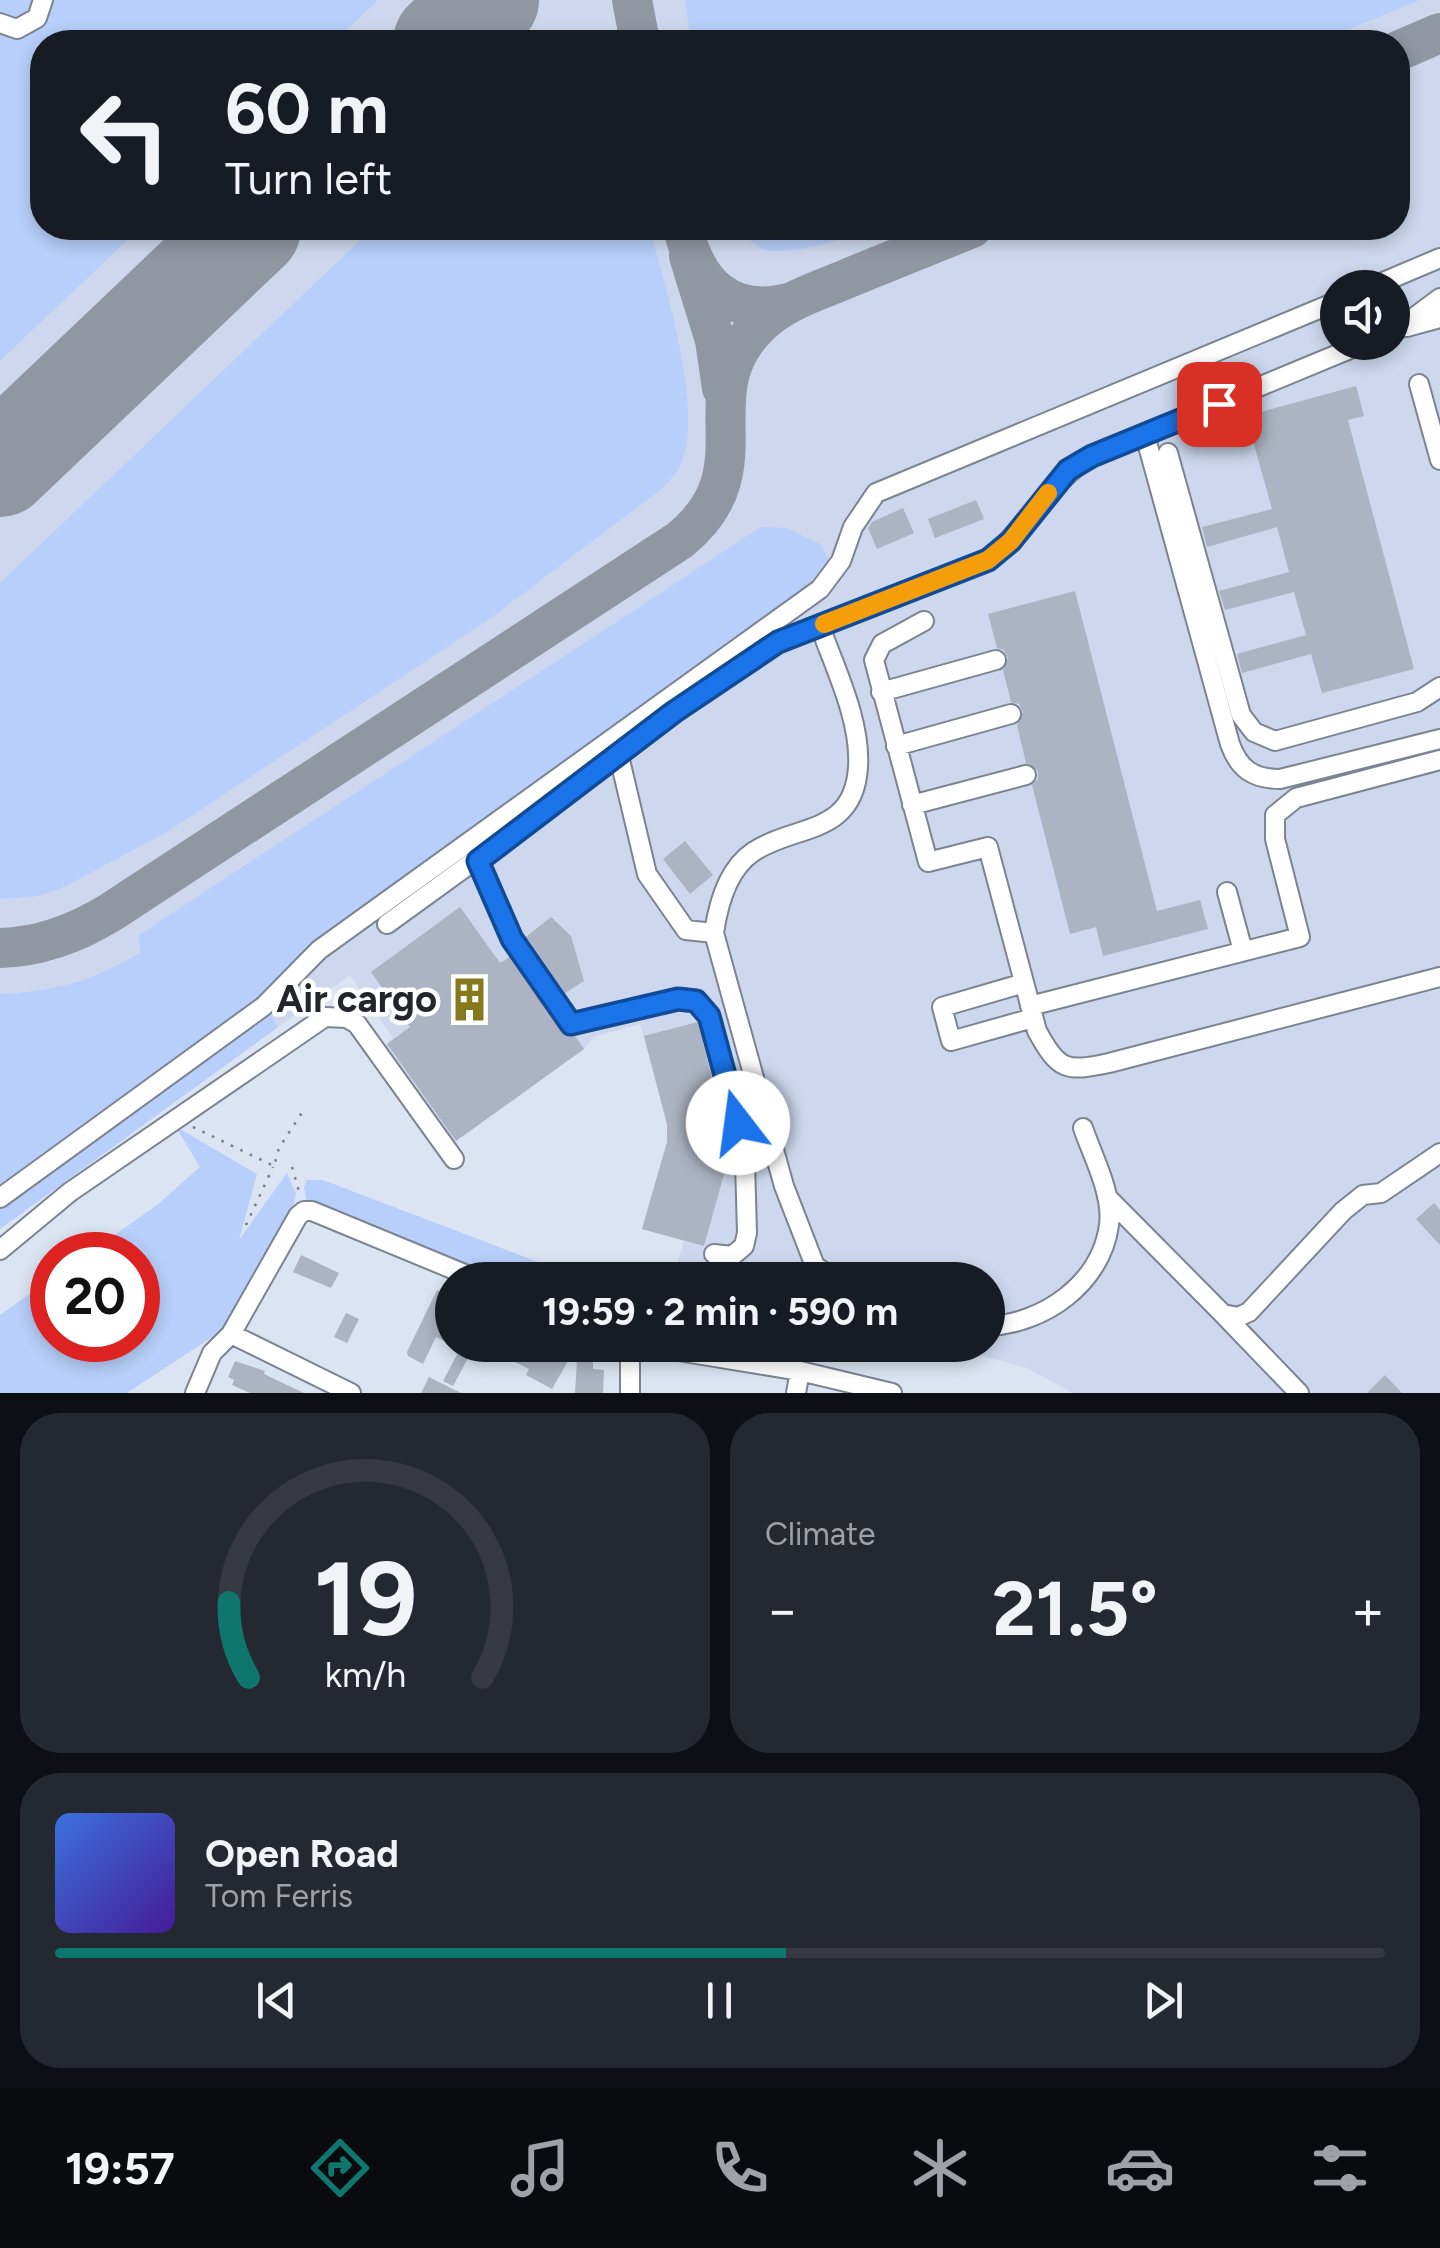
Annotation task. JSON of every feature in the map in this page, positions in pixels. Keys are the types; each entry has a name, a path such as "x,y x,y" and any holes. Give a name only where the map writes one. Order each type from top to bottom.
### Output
{"street":[{"path":"0,23 17,29 37,18 43,0"},
{"path":"1410,271 1440,258"},
{"path":"1410,320 1440,298"},
{"path":"0,1198 264,1006 318,950 820,589 841,560 853,526 876,493 1320,308"},
{"path":"1410,327 1440,318"},
{"path":"387,924 478,861 674,712 778,642 988,560 1011,541 1068,470 1092,456 1324,360"},
{"path":"1419,384 1440,460"},
{"path":"1146,435 1230,744 1242,767 1259,778 1280,779 1440,740"},
{"path":"1168,454 1241,714 1254,732 1274,741 1417,702 1440,687"},
{"path":"924,621 877,650 874,668 928,862 988,847 1031,1012 1050,1055 1061,1065 1074,1070 1440,977"},
{"path":"813,1262 784,1186 714,933 718,904 751,854 835,820 848,800 858,768 853,724 820,626"},
{"path":"881,692 996,660"},
{"path":"896,746 1010,714"},
{"path":"619,756 647,874 686,930 714,933"},
{"path":"1024,983 942,1006 951,1041 1031,1012 1300,936 1275,839 1275,815 1283,805 1310,794 1439,765"},
{"path":"912,805 1026,775"},
{"path":"478,861 512,939 571,1024 678,999 696,1001 709,1016 745,1162 747,1234 744,1246 732,1256 714,1254"},
{"path":"1227,892 1243,952"},
{"path":"0,1250 70,1192 174,1118 314,1022 337,1016 357,1024 454,1159"},
{"path":"1005,1324 1031,1320 1052,1308 1081,1284 1100,1255 1109,1224 1107,1197 1083,1128"},
{"path":"1223,1314 1238,1316 1250,1312 1342,1211 1363,1195 1381,1194 1440,1153"},
{"path":"1107,1197 1299,1393"},
{"path":"196,1393 212,1353 231,1334 304,1211 435,1262"},
{"path":"231,1334 351,1393"},
{"path":"630,1362 630,1393"},
{"path":"741,1362 892,1393"},
{"path":"796,1393 800,1372"}],"path":[{"path":"246,1224 279,1148 305,1108"},
{"path":"174,1118 274,1166"},
{"path":"292,1167 304,1211"}],"shaded area":[{"path":"0,0 1440,0 1440,1393 1073,1393 1027,1368 1005,1362 1005,1262 678,1262 684,1241 642,1229 667,1142 667,1125 640,1024 594,1037 584,1049 454,1142 385,1045 393,1038 350,975 0,1229"},
{"path":"0,0 378,0 347,30 30,30 30,240 127,240 0,361"},
{"path":"685,0 1420,0 1347,30 689,30"},
{"path":"360,240 653,240 680,351 688,418 686,446 678,470 663,488 488,620 167,832 64,887 39,896 0,899 0,583"},
{"path":"751,240 836,240 787,251"},
{"path":"761,527 787,528 822,545 829,562 812,582 467,840 264,1006 278,1027 0,1229 0,994 73,983 140,953 139,935"},
{"path":"175,1126 257,1174 239,1240 287,1173 296,1194 291,1213 223,1330 127,1393 0,1393 0,1315 30,1294 30,1362 160,1362 160,1232 119,1232 200,1167"},
{"path":"307,1180 323,1180 538,1262 450,1262 307,1204"}],"building":[{"path":"1356,386 1364,416 1348,420 1414,669 1322,693 1311,654 1242,673 1237,654 1306,635 1294,592 1225,610 1219,591 1289,572 1277,527 1207,547 1202,527 1272,509 1246,416"},
{"path":"976,500 984,519 935,538 928,519"},
{"path":"903,508 914,533 877,549 868,528 872,522"},
{"path":"1075,591 1157,911 1200,900 1208,929 1103,956 1096,927 1070,934 1032,785 1038,779 1038,771 1026,763 1017,725 1023,712 1019,704 1011,702 1003,670 1008,658 1004,650 997,648 988,614"},
{"path":"685,841 713,875 690,894 663,859"},
{"name":"Air cargo","path":"460,907 500,963 509,957 561,1031 575,1036 584,1049 456,1141 387,1044 410,1027 371,972"},
{"path":"551,917 571,936 584,981 565,993 526,937"},
{"path":"698,1022 724,1128 701,1134 727,1141 730,1153 704,1246 642,1229 667,1142 667,1124 644,1036"},
{"path":"1434,1203 1440,1210 1440,1245 1416,1219"},
{"path":"301,1255 339,1273 331,1288 293,1272"},
{"path":"435,1294 435,1339 423,1364 407,1352"},
{"path":"346,1313 359,1319 347,1343 334,1337"},
{"path":"235,1361 265,1371 264,1374 304,1393 250,1393 232,1385 234,1380 228,1377"},
{"path":"453,1362 466,1362 453,1386 443,1381"},
{"path":"515,1362 567,1362 552,1389 526,1375 529,1369"},
{"path":"577,1362 593,1362 593,1369 604,1370 603,1393 575,1393"},
{"path":"1385,1375 1402,1393 1367,1393"},
{"path":"429,1377 461,1393 421,1393"}],"taxiway":[{"path":"632,0 638,30"},
{"path":"1410,46 1440,33"},
{"path":"687,240 696,265 718,292 749,305 789,303"},
{"path":"0,948 58,938 111,912 680,540 706,513 719,486 725,460 728,380 737,354 757,327 801,298 943,240"},
{"path":"689,256 715,340 722,388"}],"runway":[{"path":"457,30 488,0"},
{"path":"0,466 237,240"}],"slow traffic":[{"path":"824,624 988,560 1011,541 1048,493"}],"place":[{"name":"Air cargo","path":"470,999"}],"route":[{"path":"738,1123 709,1016 696,1001 678,999 571,1024 512,939 478,861 674,712 778,642 988,560 1011,541 1068,470 1092,456 1219,404"}]}
